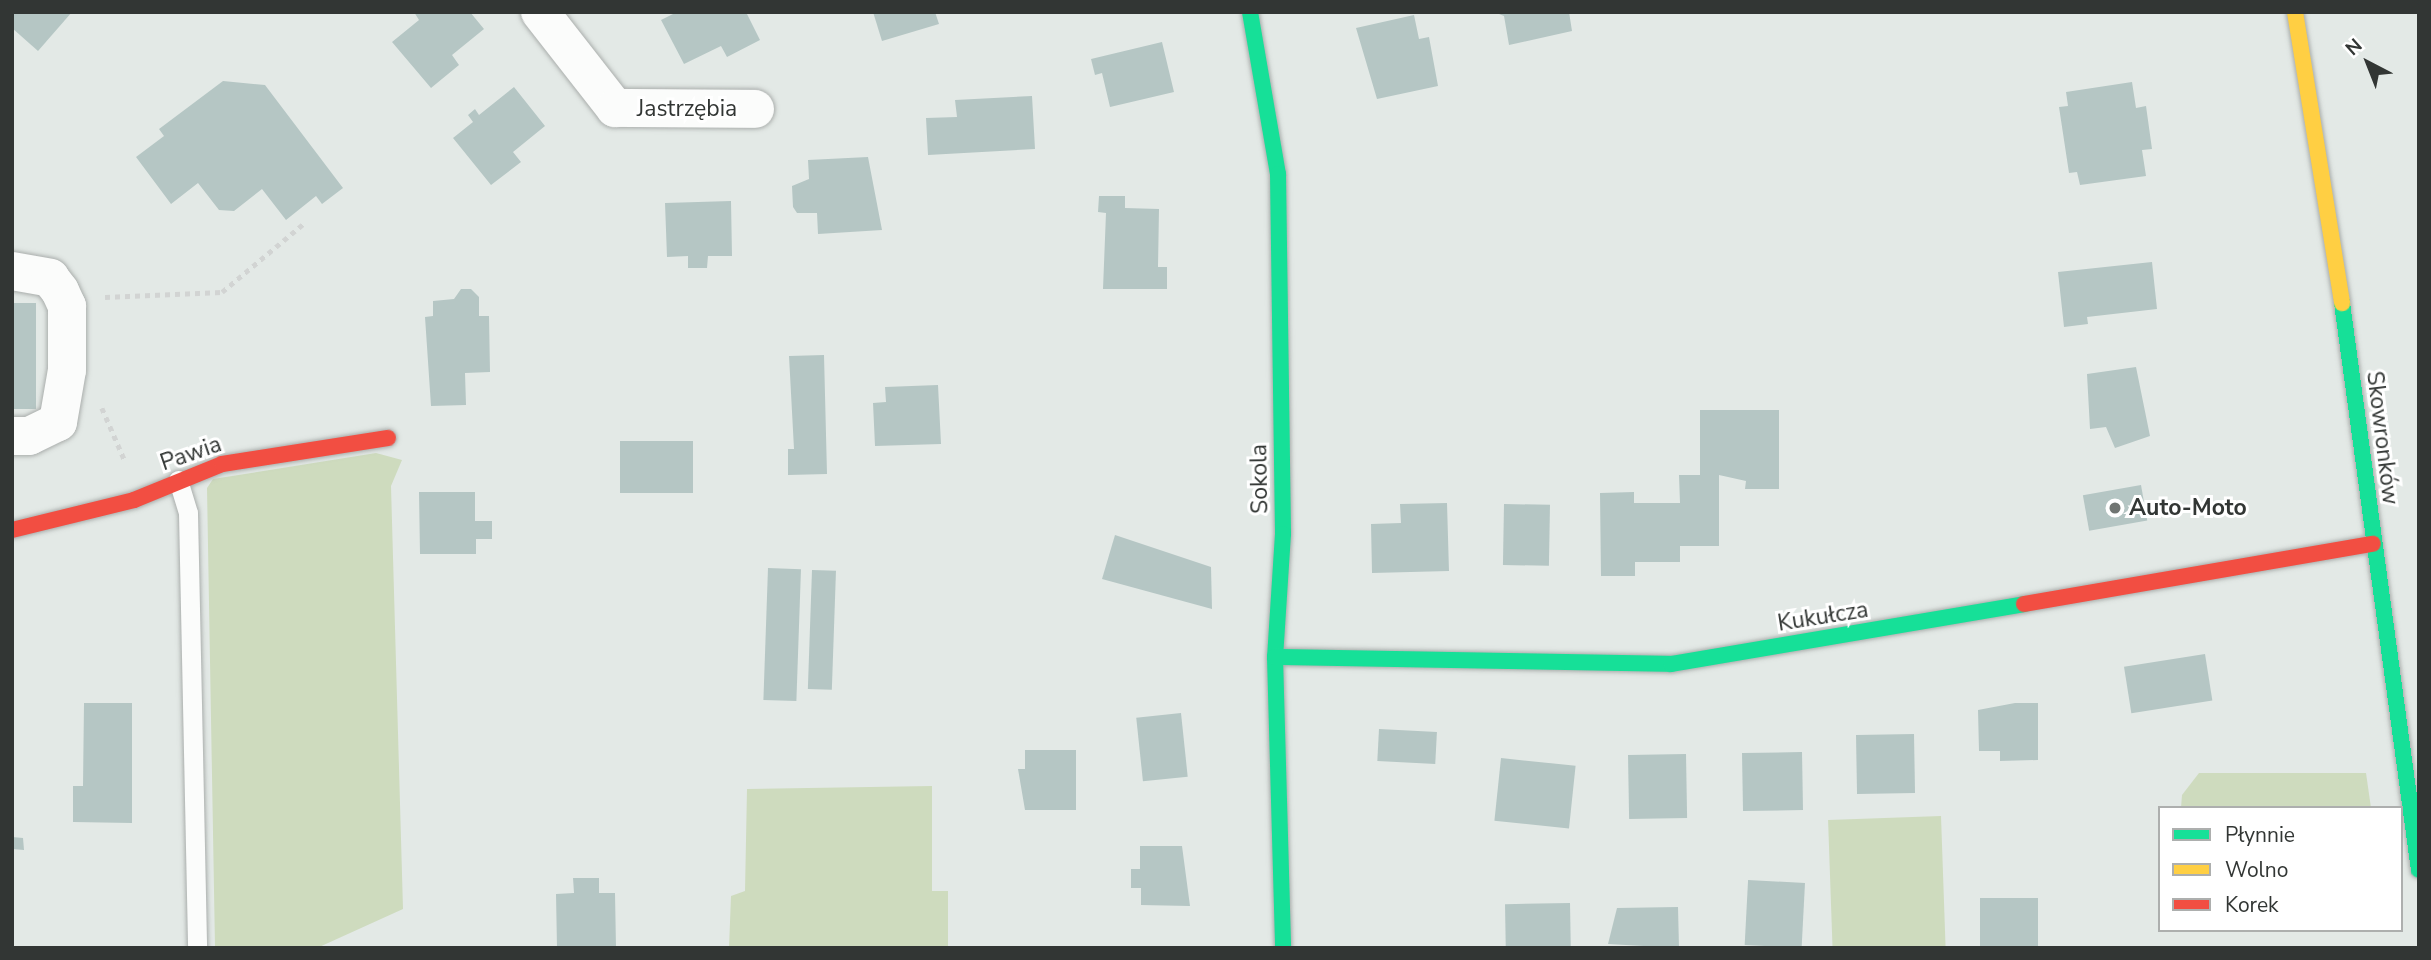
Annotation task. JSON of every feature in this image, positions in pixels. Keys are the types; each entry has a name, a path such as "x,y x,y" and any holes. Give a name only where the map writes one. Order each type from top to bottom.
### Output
{"street":[{"name":"Jastrzębia","path":"540,12 615,108 755,109"},
{"name":"Sokola","path":"1250,12 1278,174 1283,534 1275,657 1283,948"},
{"name":"Skowronków","path":"2295,12 2327,190 2372,544 2419,870"},
{"path":"12,271 50,278 67,306 67,370 58,422 29,436 12,436"},
{"name":"Pawia","path":"12,530 134,499 222,464 388,438"},
{"name":"Kukułcza","path":"1275,657 1671,664 2372,544"}],"lane":[{"path":"178,480 188,513 197,948"}],"path":[{"path":"67,306 91,298 222,292 303,224"},
{"path":"67,370 88,376 125,461 134,499"}],"green space":[{"path":"376,453 402,460 391,486 403,909 317,948 215,948 207,488 213,479"},
{"path":"2199,773 2366,773 2371,806 2181,806 2182,795"},
{"path":"932,786 932,891 948,891 948,948 729,948 731,896 745,891 747,789"},
{"path":"1941,816 1946,948 1833,948 1828,820"}],"building":[{"path":"12,12 72,12 38,51 12,28"},
{"path":"414,12 470,12 484,29 452,55 459,65 431,88 392,42 419,20"},
{"path":"677,12 746,12 760,40 727,57 721,46 684,64 661,20"},
{"path":"873,12 935,12 939,24 882,41"},
{"path":"1494,12 1569,12 1572,31 1509,45 1504,16"},
{"path":"1414,15 1419,39 1429,37 1438,86 1377,99 1356,28"},
{"path":"1162,42 1174,92 1110,107 1102,73 1095,75 1091,59"},
{"path":"223,81 265,85 343,188 322,204 316,196 286,220 262,189 234,211 219,210 198,183 171,204 136,157 164,136 159,129"},
{"path":"2132,82 2136,108 2146,106 2152,149 2142,150 2146,176 2080,185 2077,172 2069,173 2059,107 2068,106 2066,92"},
{"path":"514,87 545,126 513,152 521,162 491,185 453,138 473,122 468,115 475,109 479,115"},
{"path":"1032,96 1035,149 928,155 926,118 957,117 955,100"},
{"path":"868,157 882,230 818,234 817,213 797,213 793,207 792,186 809,179 808,160"},
{"path":"1099,196 1125,196 1125,208 1159,209 1158,267 1167,267 1167,289 1103,289 1106,213 1098,212"},
{"path":"731,201 732,256 708,256 707,268 688,268 688,256 667,257 665,203"},
{"path":"2152,262 2157,309 2087,317 2088,324 2064,327 2058,272"},
{"path":"461,289 471,289 479,297 479,316 489,316 490,372 465,373 466,405 431,406 425,317 433,316 433,301 454,299"},
{"path":"12,303 36,303 36,409 12,409"},
{"path":"824,355 827,474 788,475 788,449 794,449 789,356"},
{"path":"2136,367 2150,436 2115,448 2106,427 2090,429 2087,374"},
{"path":"938,385 941,444 875,446 873,403 886,402 885,387"},
{"path":"1700,410 1779,410 1779,489 1745,489 1746,481 1719,475 1719,546 1680,546 1680,562 1635,562 1635,576 1601,576 1600,493 1634,492 1634,503 1680,503 1679,475 1700,475"},
{"path":"620,441 693,441 693,493 620,493"},
{"name":"Auto-Moto","path":"2141,485 2147,520 2089,531 2083,495"},
{"path":"419,492 475,492 475,521 492,521 492,539 476,539 476,554 420,554"},
{"path":"1447,503 1449,571 1372,573 1371,524 1401,523 1400,504"},
{"path":"1504,504 1550,505 1549,566 1503,565"},
{"path":"1115,535 1211,567 1212,609 1102,579"},
{"path":"768,568 801,569 796,701 763,700"},
{"path":"812,570 836,571 832,690 808,689"},
{"path":"2205,654 2212,700 2131,713 2124,667"},
{"path":"84,703 132,703 132,823 73,822 73,786 83,786"},
{"path":"2015,703 2038,703 2038,760 2000,761 2000,751 1979,751 1978,710"},
{"path":"1181,713 1188,777 1143,781 1136,718"},
{"path":"1379,729 1437,732 1435,764 1377,761"},
{"path":"1914,734 1915,793 1857,794 1856,735"},
{"path":"1025,750 1076,750 1076,810 1025,810 1018,769 1025,769"},
{"path":"1802,752 1803,810 1743,811 1742,753"},
{"path":"1686,754 1687,818 1629,819 1628,755"},
{"path":"1501,758 1576,766 1569,828 1494,821"},
{"path":"12,837 23,838 24,850 12,849"},
{"path":"1140,846 1182,846 1190,906 1141,905 1141,888 1131,888 1131,869 1140,869"},
{"path":"573,878 599,878 599,893 615,893 616,948 557,948 556,894 574,893"},
{"path":"1748,880 1805,883 1802,948 1745,945"},
{"path":"1980,898 2038,898 2038,948 1980,948"},
{"path":"1570,903 1571,948 1506,948 1505,904"},
{"path":"1678,907 1679,948 1608,944 1617,908"}],"traffic: fast":[{"path":"1250,12 1278,174 1283,534 1275,657 1283,948"},
{"path":"2342,303 2419,870"},
{"path":"1275,657 1671,664 2024,604"}],"traffic: slow":[{"path":"2295,12 2342,303"}],"traffic: jam":[{"path":"12,530 134,500 222,464 388,438"},
{"path":"2024,604 2373,544"}],"place":[{"name":"Auto-Moto","path":"2115,508"}]}
